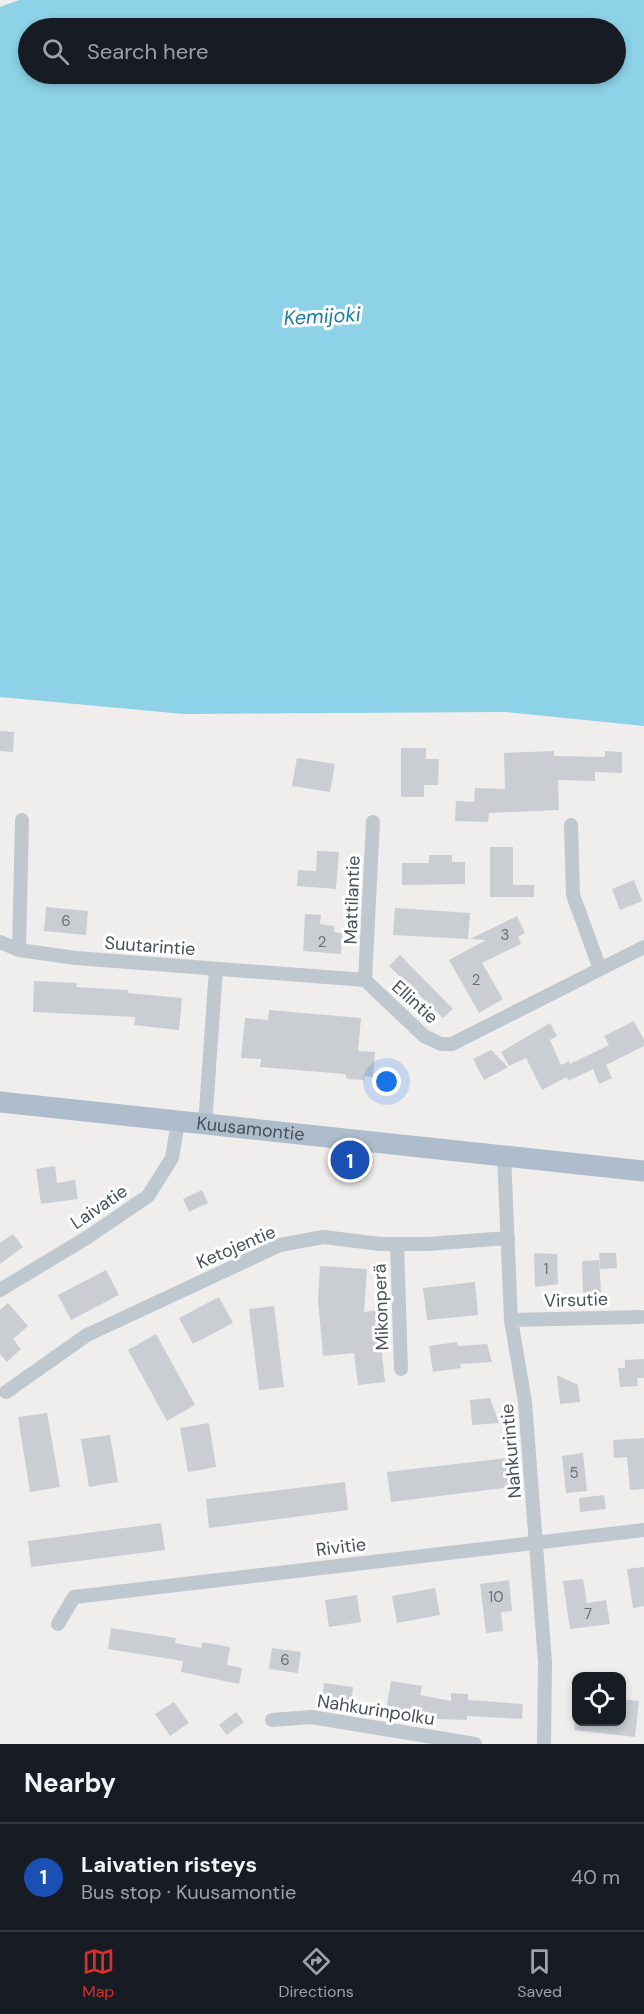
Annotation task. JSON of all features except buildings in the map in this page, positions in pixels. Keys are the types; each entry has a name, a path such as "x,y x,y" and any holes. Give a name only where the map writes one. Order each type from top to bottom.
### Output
{"main road":[{"name":"Kuusamontie","path":"0,1102 644,1171"}],"street":[{"path":"19,950 22,820"},
{"name":"Mattilantie","path":"365,980 373,822"},
{"path":"571,825 573,894 600,969"},
{"name":"Suutarintie","path":"0,942 19,950 76,958 216,969 205,1125"},
{"name":"Ellintie","path":"216,969 365,980 424,1036 441,1044 452,1044 644,947"},
{"name":"Laivatie","path":"0,1290 88,1237 148,1196 172,1158 178,1122"},
{"name":"Nahkurintie","path":"504,1155 511,1320 525,1402 537,1542 545,1662 544,1744"},
{"name":"Ketojentie","path":"6,1392 87,1335 280,1245 323,1237 397,1244 508,1238"},
{"name":"Mikonperä","path":"397,1244 401,1369"},
{"name":"Virsutie","path":"511,1320 641,1317"},
{"name":"Rivitie","path":"58,1624 74,1597 644,1530"},
{"name":"Nahkurinpolku","path":"272,1720 311,1717 475,1744"}],"water":[{"name":"Kemijoki","path":"19,0 644,0 644,726 505,712 184,714 0,697 0,7"}],"place":[{"name":"Laivatien risteys","path":"350,1160"}]}
